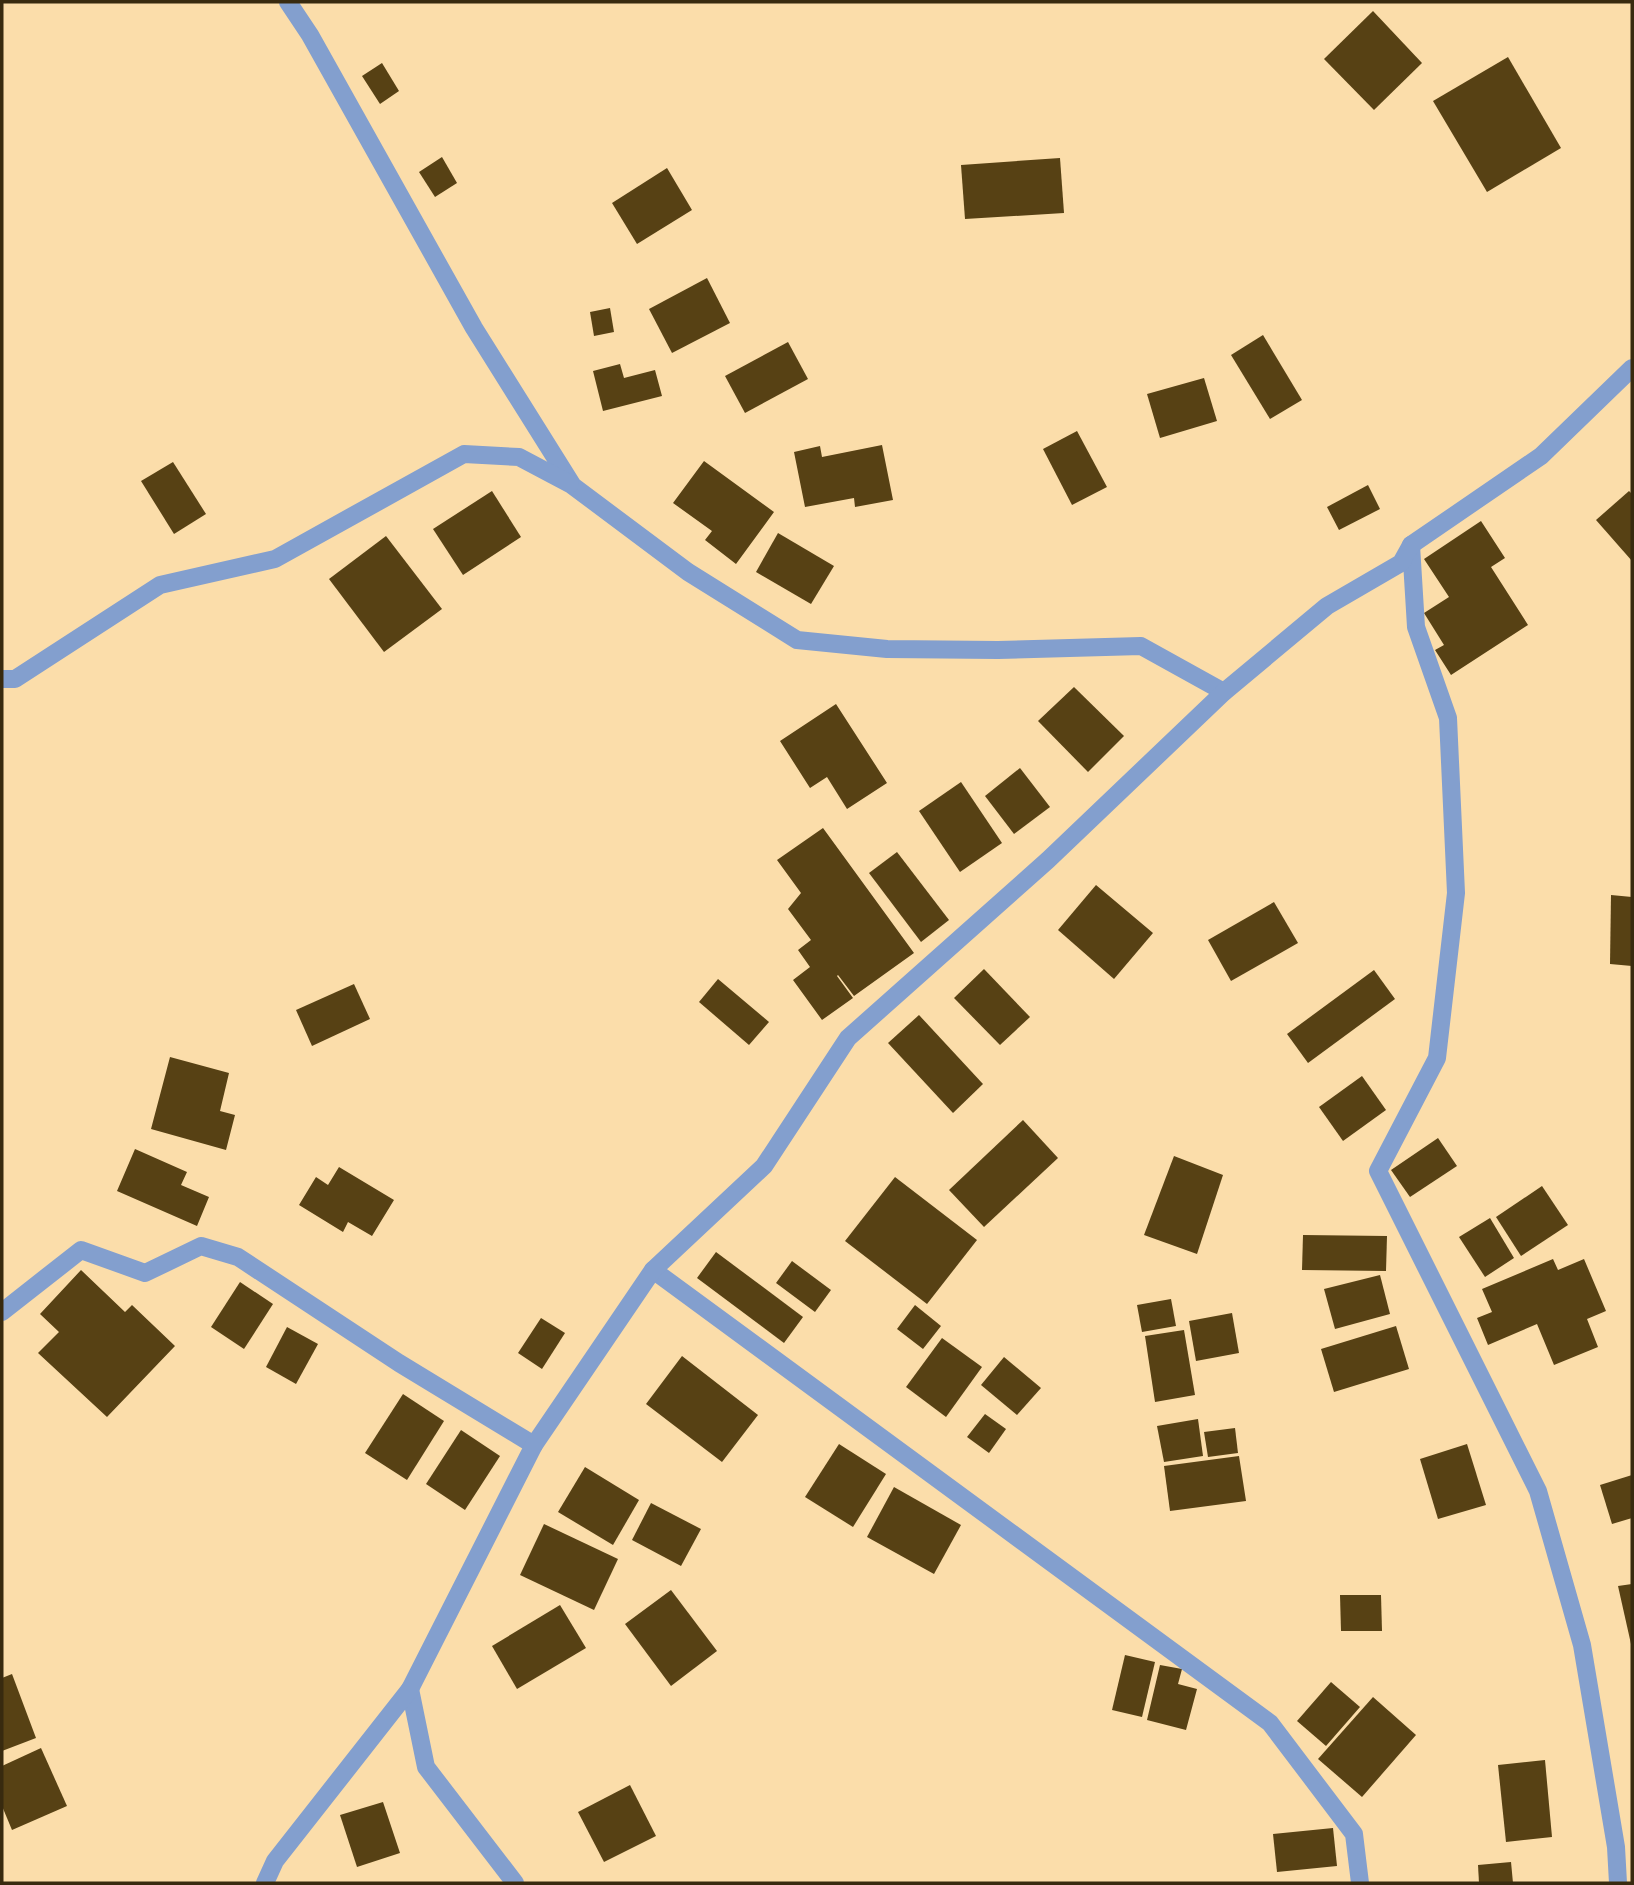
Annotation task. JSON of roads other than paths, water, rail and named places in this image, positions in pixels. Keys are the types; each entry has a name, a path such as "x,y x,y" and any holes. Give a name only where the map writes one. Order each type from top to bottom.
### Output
{"street":[{"path":"288,2 310,36 474,328 573,486"},
{"path":"265,1883 275,1860 410,1689 534,1445 653,1270 764,1167 848,1038 1048,860 1224,692 1327,606 1401,563 1411,544 1541,456 1632,368"},
{"path":"2,679 15,679 160,585 275,559 464,454 519,457 573,486 688,572 797,640 887,649 998,650 1141,646 1224,692"},
{"path":"1411,544 1416,627 1448,718 1456,893 1437,1058 1378,1171 1538,1491 1581,1645 1616,1847 1618,1883"},
{"path":"2,1312 81,1250 145,1273 201,1245 238,1257 399,1363 534,1445"},
{"path":"653,1270 1270,1723 1354,1834 1360,1883"},
{"path":"410,1689 426,1767 515,1883"}]}
